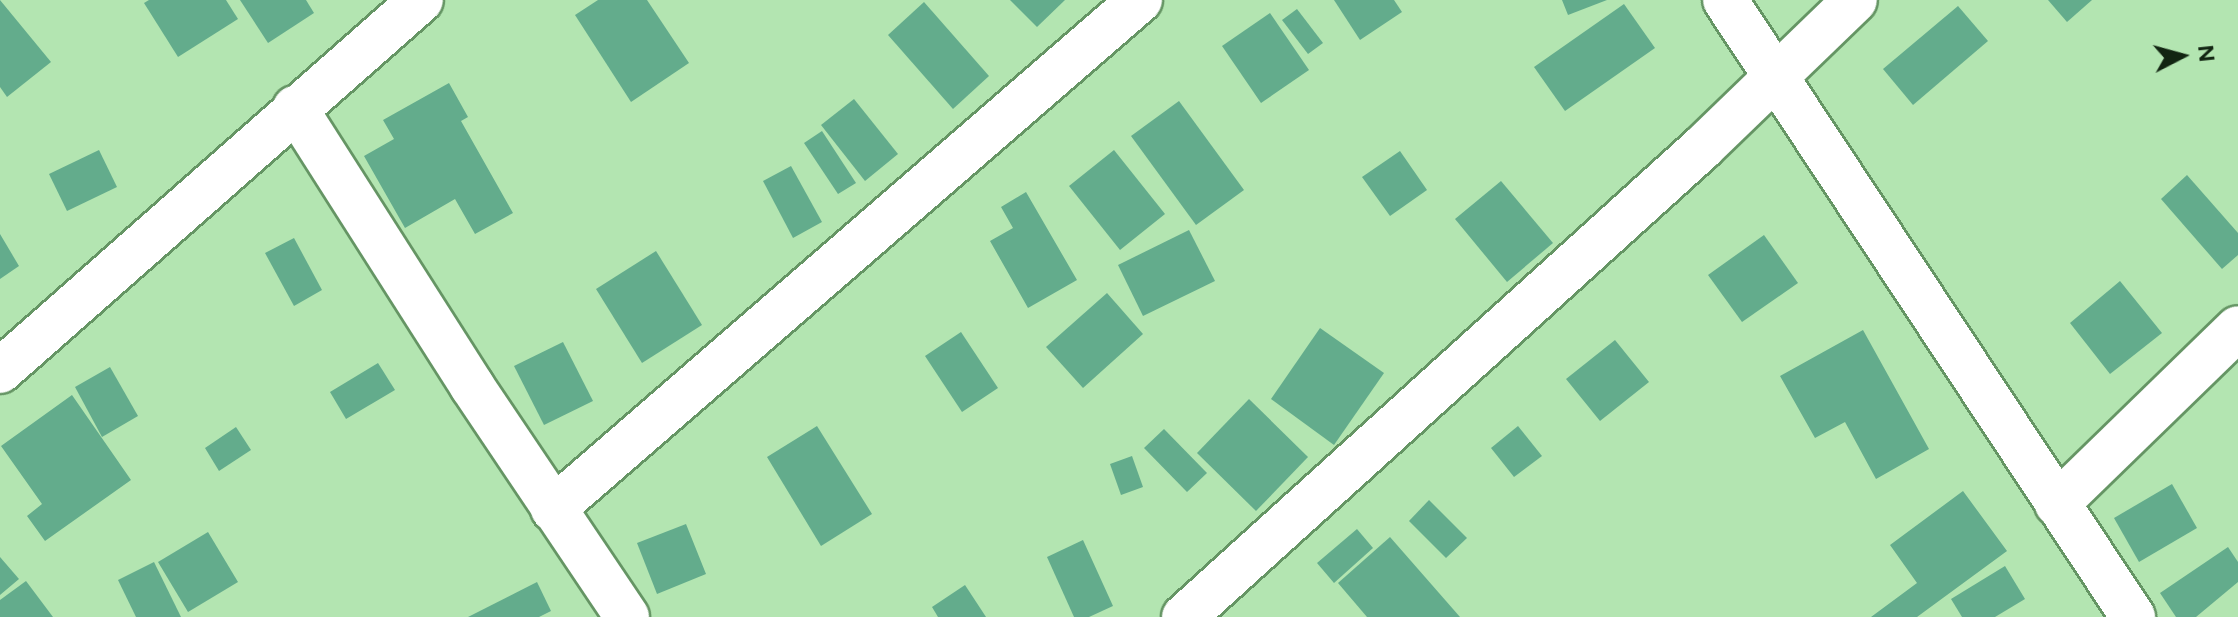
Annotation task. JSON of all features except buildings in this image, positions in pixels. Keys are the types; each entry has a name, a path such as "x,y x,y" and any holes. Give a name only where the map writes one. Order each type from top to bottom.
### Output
{"street":[{"path":"0,371 421,0"},
{"path":"553,509 1140,0"},
{"path":"1725,0 1774,79 2133,617"},
{"path":"1184,617 1774,79 1855,0"},
{"path":"295,108 553,509 627,617"},
{"path":"2057,504 2238,328"}]}
